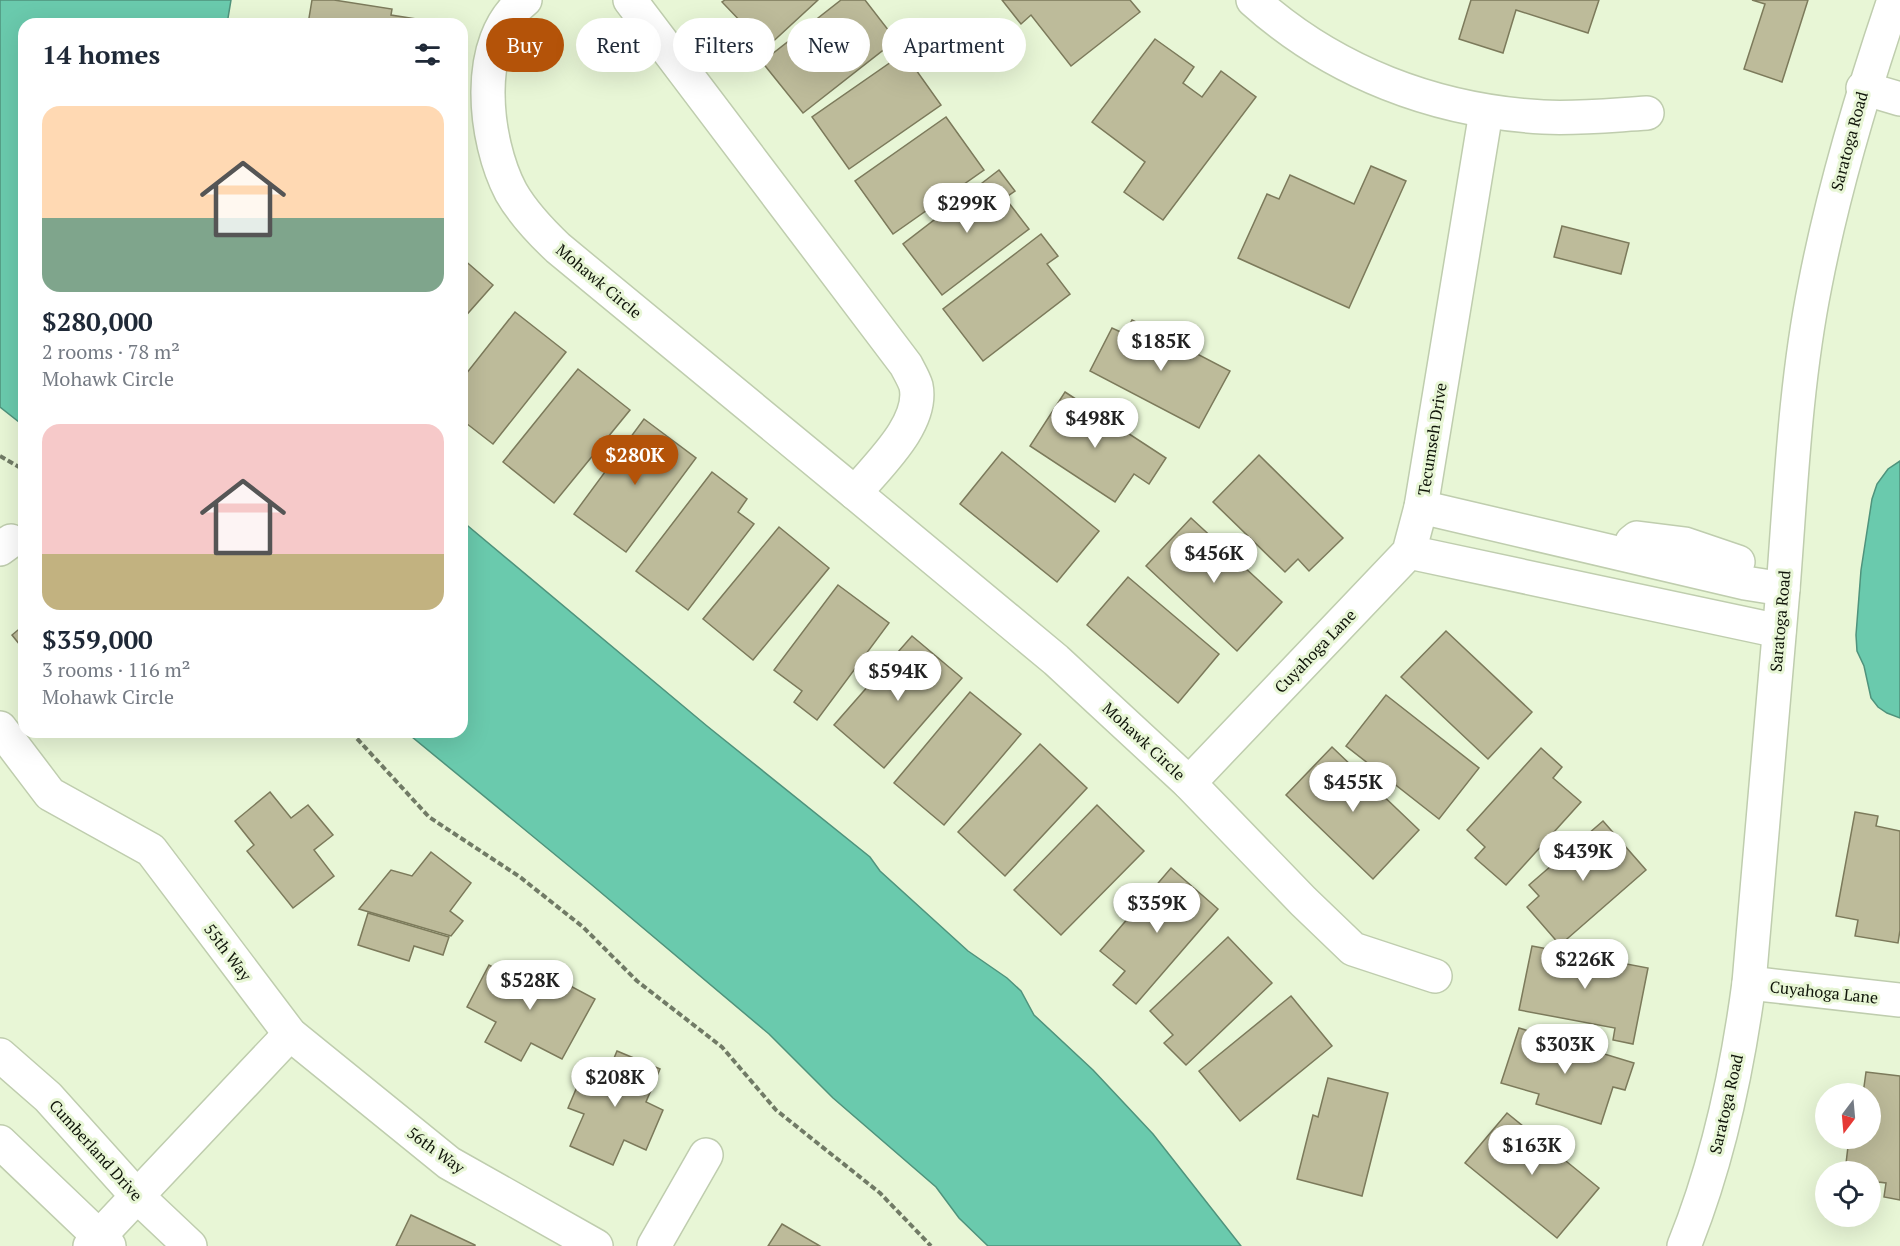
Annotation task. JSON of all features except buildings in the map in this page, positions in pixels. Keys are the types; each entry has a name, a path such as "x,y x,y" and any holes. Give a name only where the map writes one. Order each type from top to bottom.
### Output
{"street":[{"name":"Mohawk Circle","path":"525,0 517,6 502,26 494,51 489,75 489,123 499,163 512,193 540,232 1056,660 1189,783 1303,901 1353,949 1435,976"},
{"path":"630,0 906,364 916,386 916,410 906,431 855,493"},
{"path":"1252,0 1273,18 1322,52 1376,80 1433,100 1486,112 1545,117 1647,113"},
{"name":"Saratoga Road","path":"1684,1246 1699,1209 1724,1120 1743,1030 1783,589 1797,400 1815,286 1839,173 1863,88 1894,0"},
{"path":"1863,88 1900,99"},
{"name":"Tecumseh Drive","path":"1486,112 1421,507 1745,583 1783,589"},
{"name":"Cuyahoga Lane","path":"1189,783 1409,552 1421,507"},
{"path":"1409,552 1779,631"},
{"path":"1609,594 1618,553"},
{"name":"55th Way","path":"0,728 50,794 151,850 290,1034"},
{"name":"Cuyahoga Lane","path":"1749,983 1900,1000"},
{"path":"0,1142 100,1242 137,1196 290,1034"},
{"name":"56th Way","path":"290,1034 449,1163 596,1246"},
{"name":"Cumberland Drive","path":"0,1054 48,1097 137,1196 190,1246"},
{"path":"654,1246 706,1155"}],"path":[{"path":"0,456 18,466"},
{"path":"357,738 429,817 520,877 583,927 637,981 722,1047 776,1110 880,1193 931,1246"}],"water":[{"path":"0,0 231,0 228,18 18,18 18,421 0,407"},
{"path":"1900,461 1900,718 1878,707 1871,698 1864,666 1857,651 1856,635 1861,570 1872,499 1877,484 1888,469"},
{"path":"468,526 707,726 870,857 880,871 968,951 1007,978 1021,991 1034,1015 1093,1070 1153,1134 1241,1246 988,1246 959,1218 936,1187 833,1098 769,1034 413,738 468,738"}]}
